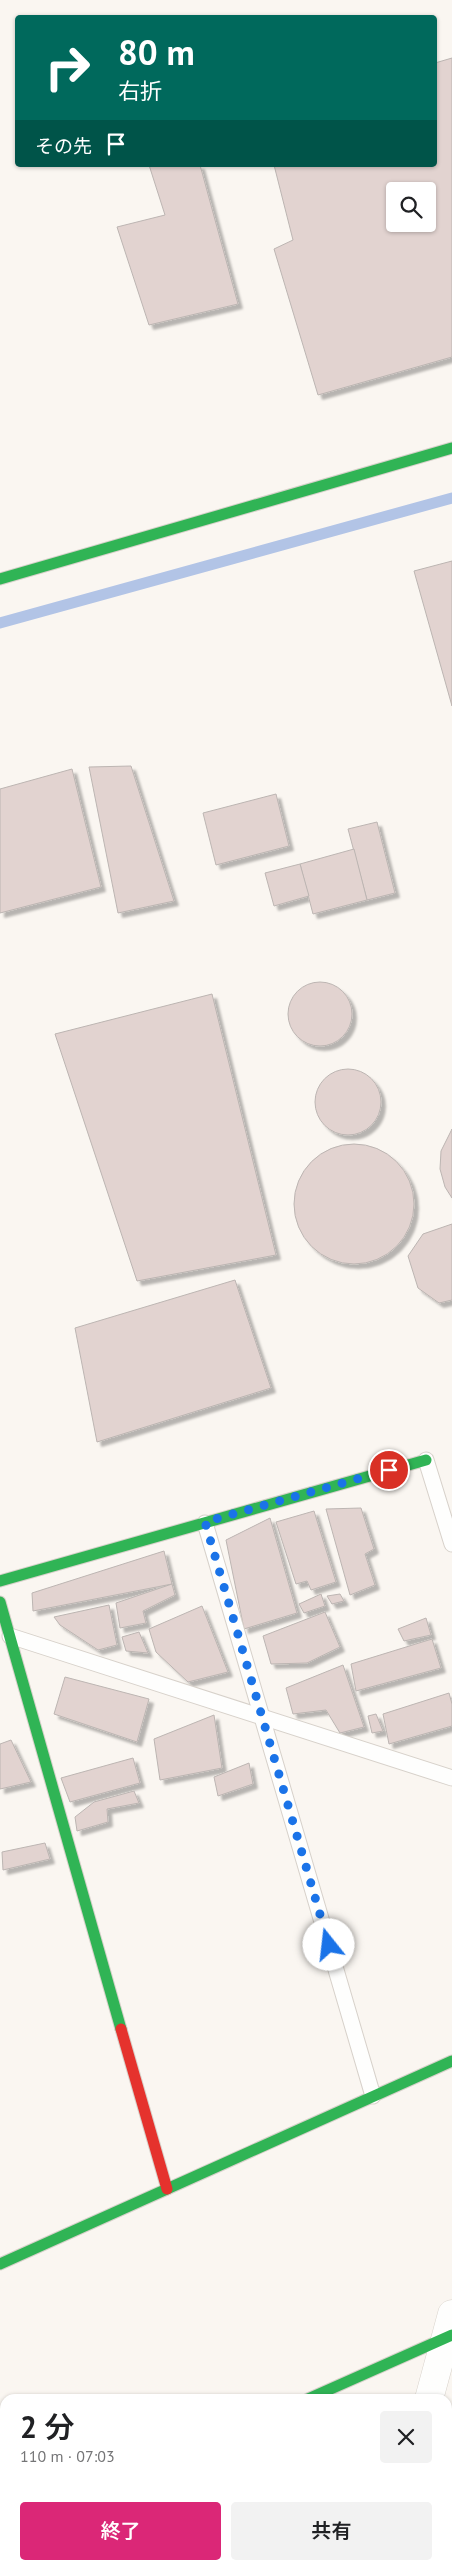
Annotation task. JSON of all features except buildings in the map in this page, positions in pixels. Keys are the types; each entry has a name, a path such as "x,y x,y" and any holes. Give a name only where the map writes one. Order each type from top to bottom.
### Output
{"street":[{"path":"0,579 452,448"},
{"path":"0,1581 426,1460"},
{"path":"0,1602 168,2189"},
{"path":"0,2264 452,2060"},
{"path":"318,2394 450,2328"},
{"path":"430,2394 450,2328"}],"lane":[{"path":"426,1460 452,1544"},
{"path":"205,1522 373,2096"},
{"path":"10,1636 452,1778"}],"waterway":[{"path":"0,623 452,498"}],"traffic: fast":[{"path":"0,579 452,448"},
{"path":"0,1581 426,1460"},
{"path":"0,1602 121,2029"},
{"path":"0,2264 452,2061"},
{"path":"319,2394 452,2335"}],"traffic: jam":[{"path":"121,2029 167,2189"}],"route":[{"path":"329,1945 205,1522 389,1470"}]}
